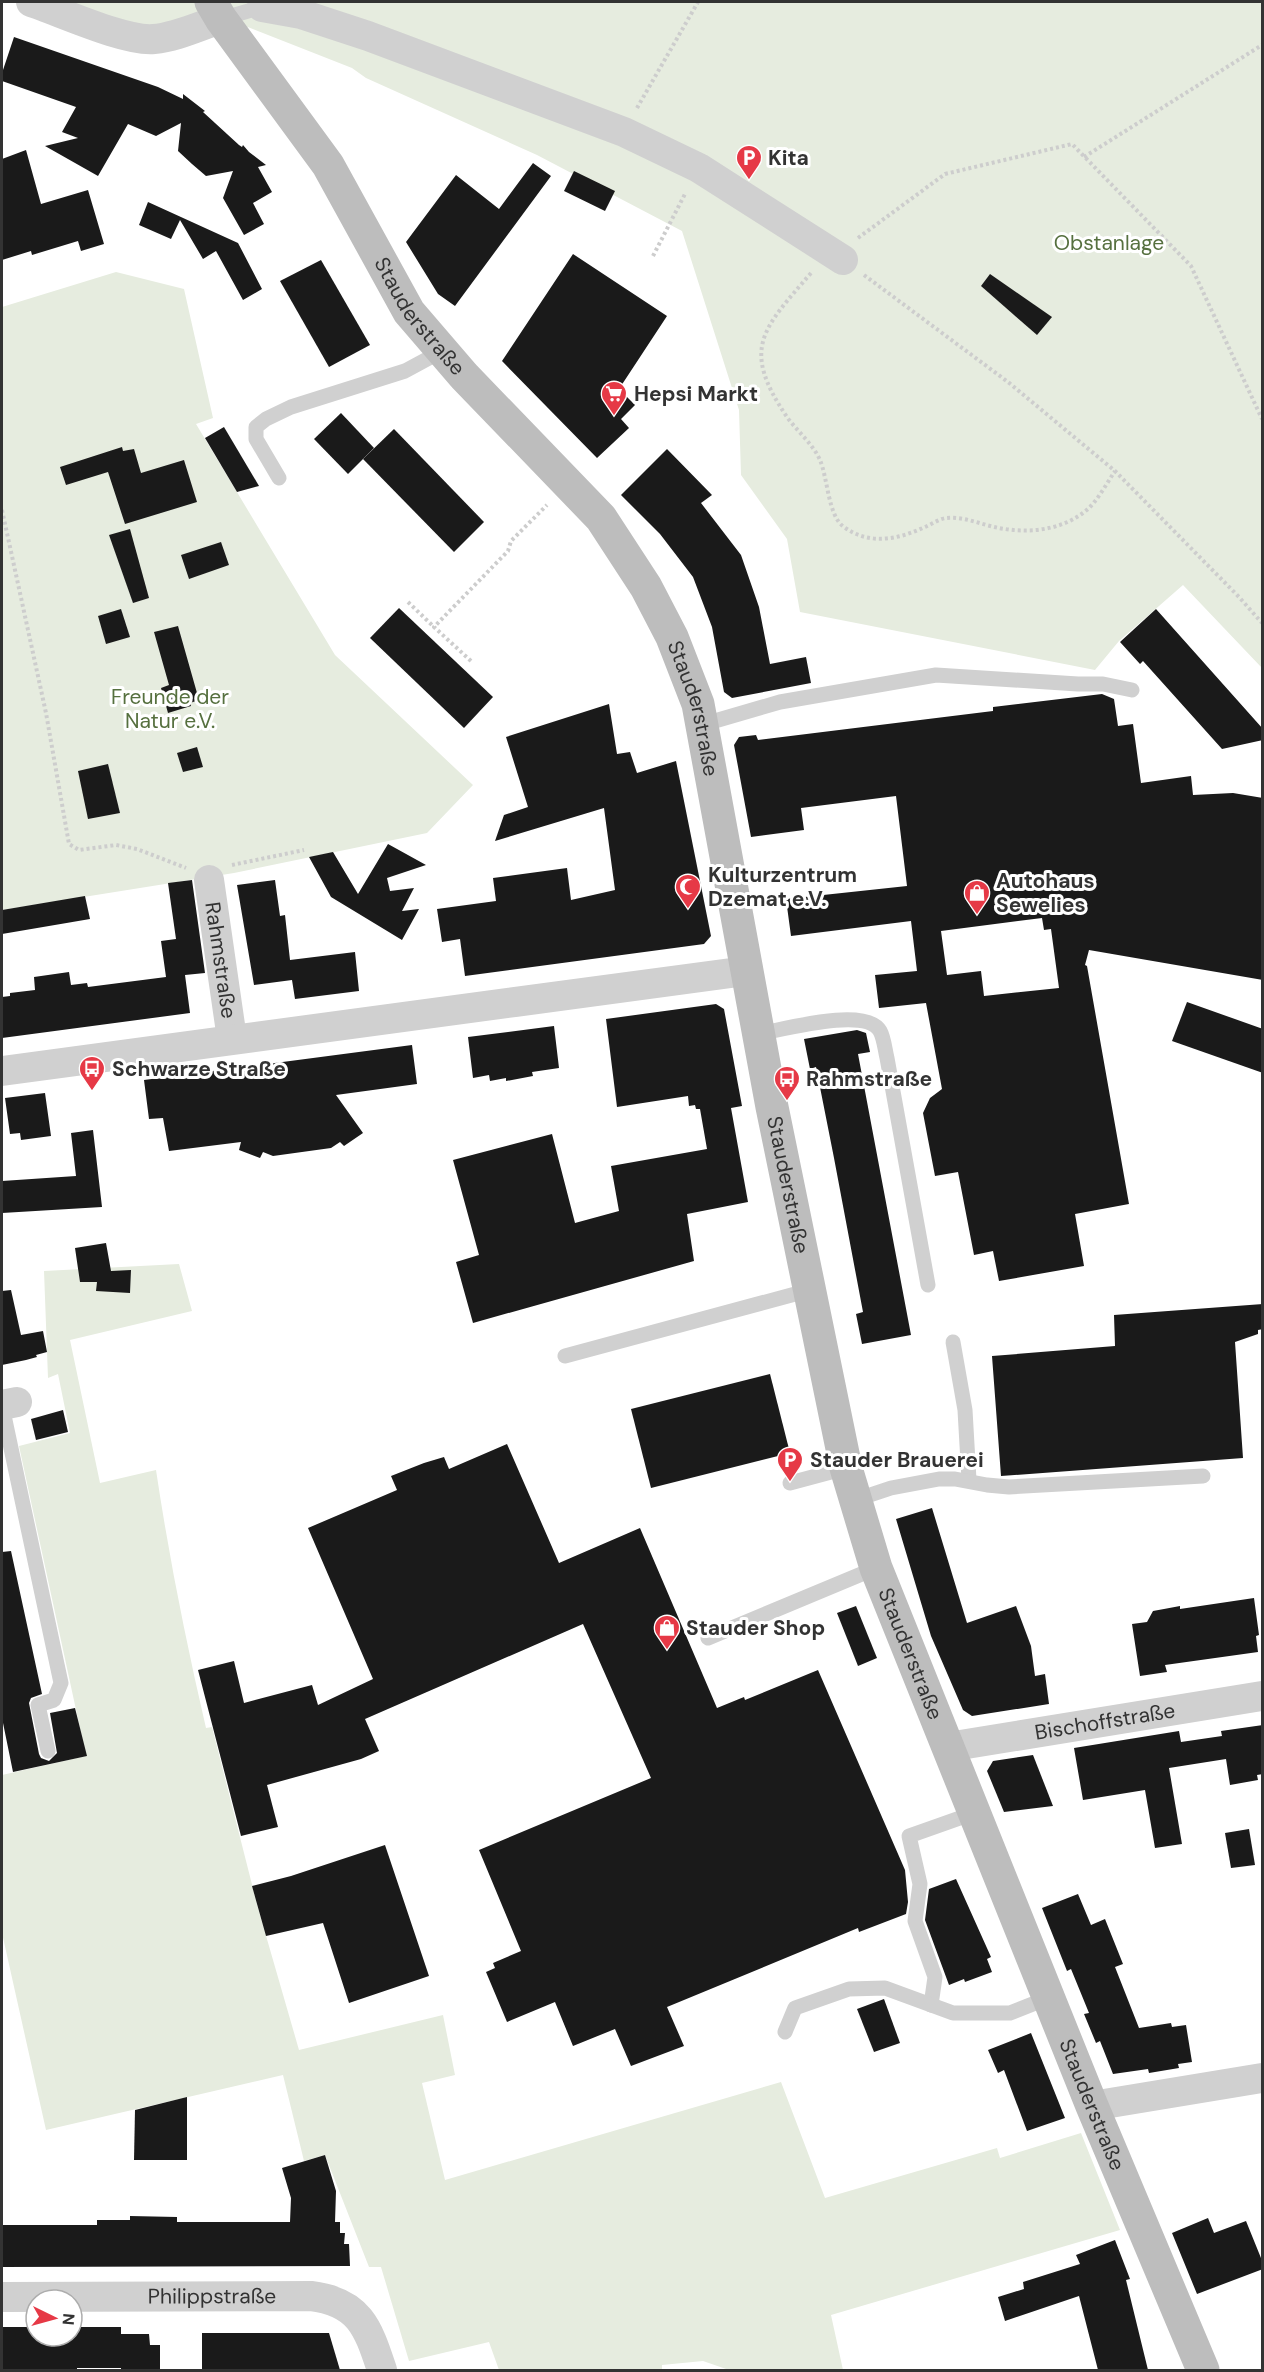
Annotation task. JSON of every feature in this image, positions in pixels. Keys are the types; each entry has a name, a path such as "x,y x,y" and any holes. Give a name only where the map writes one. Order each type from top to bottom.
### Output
{"main road":[{"name":"Stauderstraße","path":"216,10 328,165 409,312 464,376 601,518 646,587 672,637 698,704 758,1034 846,1468 855,1500 876,1568 1092,2106 1203,2370"}],"street":[{"path":"31,2 124,35 152,39 176,35 216,10"},
{"path":"262,7 301,14 368,36 624,132 699,168 839,257"},
{"name":"Rahmstraße","path":"209,872 232,1040"},
{"name":"Rahmstraße","path":"2,1071 746,971"},
{"name":"Bischoffstraße","path":"948,1747 1263,1696"},
{"path":"1092,2106 1263,2079"},
{"name":"Philippstraße","path":"2,2297 311,2296 332,2298 350,2308 363,2325 373,2343 382,2370"}],"lane":[{"path":"216,10 262,7"},
{"path":"279,478 256,439 256,427 266,418 291,407 405,371 442,351"},
{"path":"701,724 780,702 936,675 1103,684 1132,690"},
{"path":"758,1034 850,1018 872,1023 880,1030 928,1286"},
{"path":"565,1356 810,1290"},
{"path":"953,1341 965,1410 969,1480"},
{"path":"7,1404 61,1683 54,1700 38,1705 48,1751"},
{"path":"790,1483 846,1468"},
{"path":"855,1500 891,1488 939,1479 969,1480 987,1485 1009,1487 1203,1476"},
{"path":"708,1638 876,1568"},
{"path":"931,2005 934,1977 915,1921 920,1884 909,1836 974,1813"},
{"path":"785,2032 795,2008 849,1989 885,1988 953,2013 1010,2013 1048,1998"}],"path":[{"path":"624,132 698,2"},
{"path":"1084,157 1263,45"},
{"path":"1115,471 1090,506 1077,518 1059,526 1027,531 998,528 971,520 945,518 902,537 884,540 864,536 843,526 833,513 827,479 819,458 788,418 769,388 761,365 761,344 771,319 819,264 839,257 945,174 1072,144 1191,266 1263,419"},
{"path":"653,256 671,219"},
{"path":"839,257 1008,382 1115,471 1263,623"},
{"path":"434,627 508,550 511,541 569,483"},
{"path":"2,510 46,713 69,844 79,850 116,845 137,849 209,872 304,850"},
{"path":"408,602 471,662"}],"green space":[{"path":"42,2 210,2 175,32"},
{"name":"Obstanlage","path":"214,2 1262,2 1262,668 1183,585 1119,641 1095,670 800,612 787,539 741,475 739,410 682,231 537,155 366,78 352,68 222,17"},
{"name":"Freunde der Natur e.V.","path":"116,272 184,289 213,418 196,424 335,655 473,785 427,833 234,873 2,910 2,307"},
{"path":"179,1264 192,1311 70,1340 100,1483 156,1470 178,1599 206,1728 212,1727 258,1908 299,2050 443,2015 455,2075 422,2083 445,2180 781,2082 825,2198 997,2148 1000,2158 1081,2133 1120,2230 831,2315 843,2370 729,2370 703,2361 662,2365 662,2370 499,2370 489,2342 409,2361 381,2267 369,2267 325,2155 304,2161 283,2075 46,2130 2,1933 2,1775 86,1756 19,1446 70,1433 58,1374 48,1378 44,1271"}],"building":[{"path":"14,37 158,87 183,99 183,94 205,111 203,112 239,145 242,147 243,145 266,165 258,167 272,192 253,203 264,224 244,235 223,198 233,171 206,176 192,164 178,151 181,123 156,136 128,124 98,176 45,146 78,138 62,132 76,107 2,81 2,73"},
{"path":"26,150 41,204 88,190 104,244 81,251 78,241 32,255 31,251 2,260 2,159"},
{"path":"533,163 551,176 455,306 438,294 406,242 456,175 499,209"},
{"path":"574,171 615,191 605,211 564,191"},
{"path":"148,202 238,243 262,289 243,300 216,251 203,259 180,220 171,239 139,225"},
{"path":"573,254 667,316 619,389 635,405 621,419 629,428 597,458 502,361"},
{"path":"321,260 370,345 329,367 280,281"},
{"path":"990,274 1052,317 1037,335 981,286"},
{"path":"341,413 374,448 348,474 314,439"},
{"path":"224,427 259,486 237,492 205,438"},
{"path":"394,429 484,522 454,552 363,459"},
{"path":"122,447 123,451 134,449 141,473 184,460 197,502 125,524 108,472 66,485 60,467"},
{"path":"667,449 712,495 701,503 741,555 759,607 770,664 806,657 811,683 732,698 724,692 712,627 693,577 660,534 621,495"},
{"path":"130,529 149,598 133,603 109,535"},
{"path":"221,542 229,565 189,579 181,555"},
{"path":"399,608 493,697 464,728 370,638"},
{"path":"121,609 130,637 106,644 98,616"},
{"path":"1156,609 1263,729 1263,740 1222,749 1143,661 1140,664 1120,642"},
{"path":"178,626 199,700 190,703 191,706 168,713 161,688 169,685 154,632"},
{"path":"1102,694 1114,699 1118,726 1133,724 1141,783 1191,776 1193,795 1233,793 1263,798 1263,980 1089,950 1085,965 1129,1204 1075,1214 1084,1266 999,1281 993,1251 974,1255 958,1172 935,1176 923,1113 930,1098 942,1089 926,1003 879,1008 875,975 917,971 911,921 791,936 786,899 907,886 896,796 801,808 804,830 751,837 734,745 739,737 756,735 758,740 993,711 993,707","holes":["1042,918 1044,930 1051,929 1059,988 984,996 981,971 947,975 941,931"]},
{"path":"609,704 617,754 630,752 637,773 676,761 711,936 704,944 465,976 460,939 442,942 437,909 496,901 493,878 567,868 571,900 615,890 604,808 495,841 504,815 528,807 506,737"},
{"path":"197,747 203,767 183,772 177,753"},
{"path":"108,764 120,813 88,819 78,771"},
{"path":"388,844 426,865 387,878 390,891 414,888 402,911 419,909 402,940 331,897 309,857 333,852 358,894"},
{"path":"192,880 205,973 185,975 190,1013 2,1038 2,997 10,996 10,993 35,990 34,977 69,972 71,985 87,983 88,987 166,977 161,941 176,939 168,883"},
{"path":"275,880 280,916 285,915 290,960 355,952 359,991 295,999 292,980 254,985 237,885"},
{"path":"85,896 90,919 2,934 2,910"},
{"path":"1187,1002 1263,1029 1263,1073 1172,1041"},
{"path":"716,1004 724,1009 742,1106 731,1108 748,1202 687,1214 694,1261 473,1323 456,1262 479,1255 453,1160 552,1134 575,1223 619,1211 611,1166 707,1149 700,1109 696,1109 695,1105 689,1106 688,1096 617,1107 606,1019"},
{"path":"554,1026 559,1068 532,1072 533,1076 506,1081 506,1078 490,1081 489,1075 473,1078 468,1037"},
{"path":"857,1030 866,1033 870,1052 858,1054 911,1335 862,1344 856,1314 863,1312 834,1158 816,1067 810,1069 804,1039"},
{"path":"412,1045 417,1084 336,1095 363,1133 344,1146 340,1142 331,1148 273,1156 263,1152 260,1158 239,1150 241,1142 169,1151 163,1118 149,1119 144,1080"},
{"path":"45,1093 51,1136 21,1140 20,1133 10,1134 5,1098"},
{"path":"93,1130 102,1207 2,1213 2,1181 76,1176 71,1133"},
{"path":"106,1243 111,1271 131,1270 130,1293 96,1291 97,1282 80,1282 75,1248"},
{"path":"11,1290 21,1335 43,1331 47,1352 36,1355 37,1357 2,1365 2,1291"},
{"path":"1263,1304 1263,1329 1258,1330 1258,1334 1235,1342 1243,1458 1001,1476 992,1356 1115,1346 1114,1315"},
{"path":"770,1374 790,1453 651,1488 631,1409"},
{"path":"63,1410 68,1432 36,1440 31,1419"},
{"path":"507,1444 559,1563 640,1528 717,1708 744,1697 745,1700 818,1670 905,1870 908,1902 906,1914 859,1932 858,1928 667,2007 684,2046 631,2066 615,2029 573,2046 555,2002 507,2022 486,1972 495,1968 493,1963 521,1951 479,1850 651,1778 583,1624 365,1719 379,1751 361,1759 267,1785 278,1827 241,1836 198,1670 234,1661 244,1703 312,1685 318,1705 373,1679 308,1528 397,1490 391,1476 444,1457 449,1469"},
{"path":"932,1508 967,1623 1016,1606 1031,1646 1035,1676 1045,1674 1049,1704 972,1716 963,1710 931,1636 896,1519"},
{"path":"11,1551 42,1694 31,1698 29,1703 39,1754 41,1758 49,1761 57,1753 50,1713 75,1708 87,1756 13,1772 2,1718 2,1552"},
{"path":"1254,1598 1259,1635 1256,1636 1258,1652 1165,1665 1167,1672 1140,1676 1132,1624 1147,1622 1153,1611"},
{"path":"856,1606 877,1658 858,1666 837,1613"},
{"path":"1263,1725 1263,1774 1257,1775 1258,1780 1230,1785 1226,1759 1169,1768 1182,1844 1155,1848 1145,1790 1083,1800 1074,1748 1179,1731 1181,1742 1222,1736 1221,1731"},
{"path":"1033,1755 1053,1806 1004,1812 987,1771 993,1761"},
{"path":"1249,1829 1255,1865 1231,1868 1225,1833"},
{"path":"385,1845 429,1976 349,2003 323,1923 266,1936 252,1886 291,1876"},
{"path":"956,1879 991,1957 987,1959 992,1972 949,1985 925,1920 929,1889"},
{"path":"1078,1894 1091,1925 1105,1919 1123,1964 1115,1967 1139,2028 1171,2023 1172,2027 1186,2025 1192,2062 1178,2064 1179,2068 1149,2073 1148,2069 1113,2074 1100,2041 1096,2043 1084,2014 1089,2013 1071,1969 1067,1971 1042,1908"},
{"path":"884,1999 900,2043 874,2052 857,2009"},
{"path":"1031,2033 1065,2118 1027,2131 1004,2070 998,2073 988,2050"},
{"path":"187,2097 187,2160 134,2160 135,2110"},
{"path":"325,2155 336,2191 335,2222 340,2222 340,2233 345,2233 344,2244 349,2244 350,2266 2,2267 2,2225 97,2225 97,2220 130,2220 130,2216 177,2217 177,2222 290,2222 291,2198 282,2168"},
{"path":"1208,2218 1214,2233 1246,2221 1263,2263 1263,2269 1197,2294 1172,2233"},
{"path":"1115,2240 1130,2279 1126,2280 1148,2370 1098,2370 1079,2296 1005,2321 998,2297 1024,2289 1023,2282 1080,2264 1076,2255"},
{"path":"2,2327 24,2327 24,2348 84,2348 84,2327 121,2327 121,2334 149,2334 150,2345 160,2345 160,2370 77,2368 77,2370 2,2370"},
{"path":"202,2333 329,2333 340,2370 202,2370"}],"place":[{"name":"Kita","path":"749,181"},
{"name":"Hepsi Markt","path":"614,417"},
{"name":"Kulturzentrum Dzemat e.V.","path":"688,910"},
{"name":"Autohaus Sewelies","path":"977,916"},
{"name":"Schwarze Straße","path":"92,1092"},
{"name":"Rahmstraße","path":"787,1102"},
{"name":"Stauder Brauerei","path":"790,1483"},
{"name":"Stauder Shop","path":"667,1651"}]}
